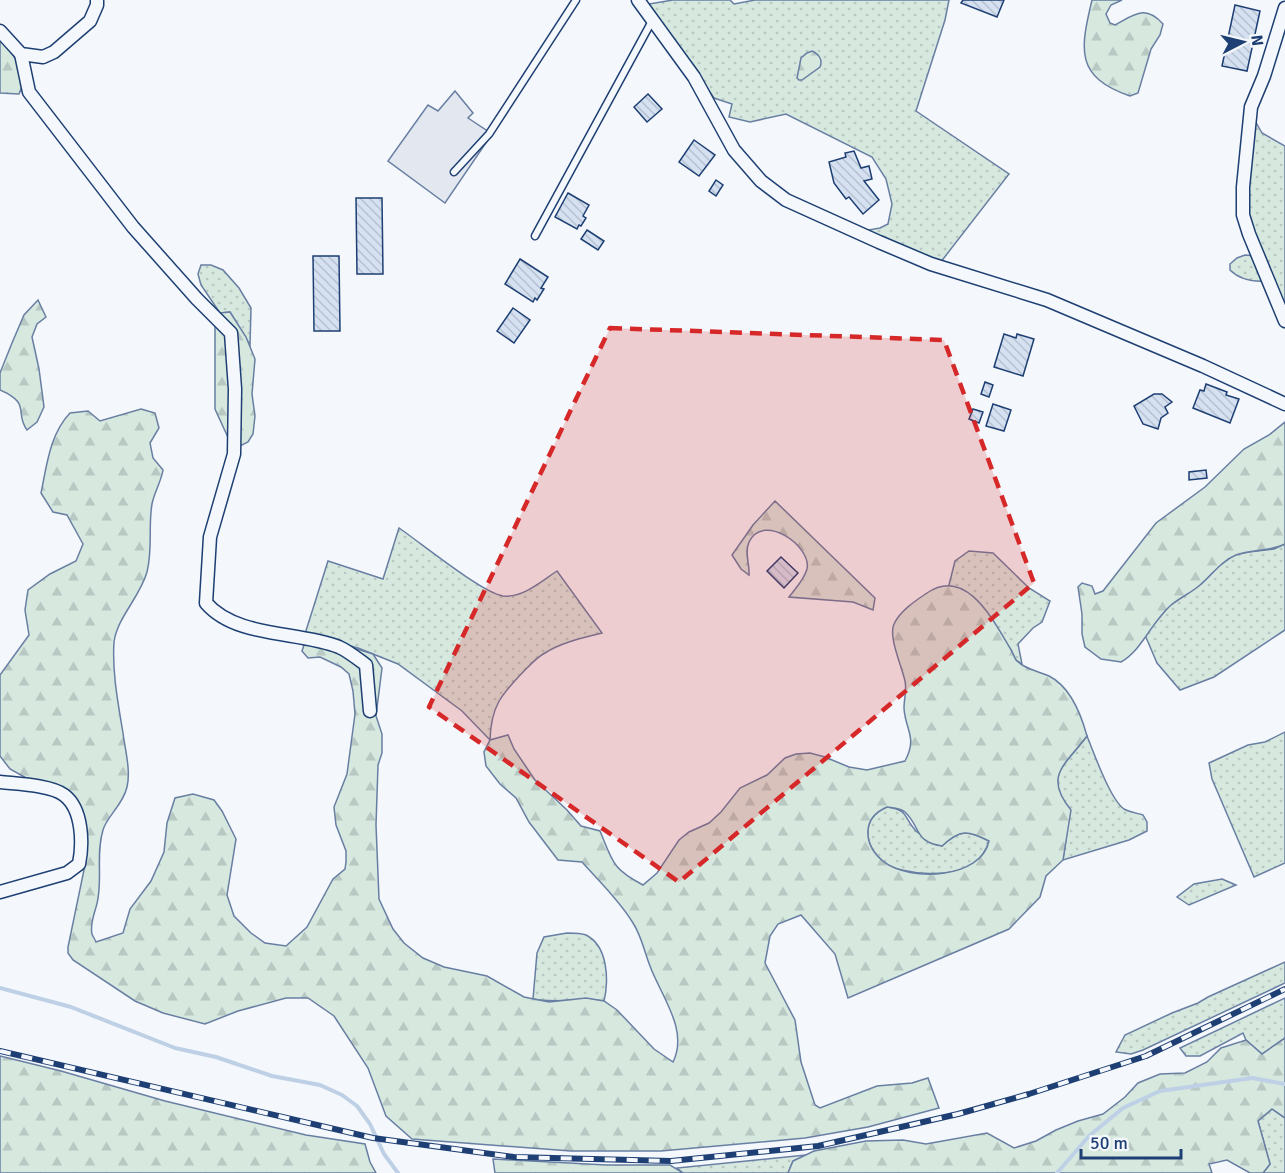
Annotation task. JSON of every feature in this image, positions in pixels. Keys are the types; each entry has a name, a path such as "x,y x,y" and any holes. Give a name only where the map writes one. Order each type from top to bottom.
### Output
{"street":[{"path":"21,54 43,57 54,52 90,21 98,5 97,0"},
{"path":"638,0 694,77 734,150 761,182 786,200 931,264 1047,300 1196,363 1285,404"},
{"path":"1285,8 1251,108 1243,187 1243,215 1285,321"},
{"path":"0,31 21,54 29,92 133,227 197,299 231,333 235,389 234,454 210,537 206,603 222,617 243,625 339,647 366,665 370,711"},
{"path":"0,782 53,790 63,794 72,803 82,848 79,864 67,873 0,892"}],"lane":[{"path":"454,172 489,134 576,0"},
{"path":"535,236 652,20"}],"highlighted area":[{"path":"610,328 944,340 1034,583 679,882 429,707"}],"green space":[{"path":"673,0 730,0 734,4 755,0 949,0 945,20 916,111 1009,174 940,263 863,231 888,224 892,204 886,179 872,157 786,114 750,122 729,117 732,104 714,98 649,4"},
{"path":"1092,0 1122,0 1111,5 1106,14 1110,23 1115,25 1139,13 1151,14 1163,24 1160,35 1151,49 1138,93 1130,96 1099,80 1086,60 1085,33"},
{"path":"0,38 15,57 21,71 22,86 19,94 0,93"},
{"path":"812,51 820,58 820,67 799,80 797,78 801,58"},
{"path":"1254,119 1262,133 1285,146 1285,310 1251,229 1247,205"},
{"path":"1245,255 1257,256 1267,281 1247,280 1230,270 1230,264"},
{"path":"201,265 211,265 223,270 239,288 251,308 250,345 230,312 220,313 201,285 198,274"},
{"path":"38,300 46,317 37,324 32,337 44,407 37,422 27,430 23,424 19,404 10,395 0,390 0,373 24,315"},
{"path":"230,312 246,337 255,359 252,394 255,416 253,434 248,442 238,447 231,444 215,409 215,322 220,313"},
{"path":"141,409 155,413 159,428 150,443 153,458 163,470 152,504 147,572 119,624 114,642 117,699 127,760 128,781 125,793 105,825 101,839 99,889 92,925 92,934 96,942 123,933 130,909 151,881 164,852 167,823 175,798 193,794 214,800 236,839 227,895 234,916 265,943 286,946 307,927 333,879 345,869 346,862 346,851 336,825 334,807 347,774 355,714 353,691 349,674 341,667 320,657 308,658 302,651 304,645 312,639 325,639 373,654 382,668 376,716 382,734 382,753 378,765 376,825 379,899 393,929 404,943 423,958 444,967 487,976 524,997 549,1002 586,998 604,1001 617,1010 654,1049 673,1062 678,1038 676,1025 636,928 616,899 582,862 558,860 529,822 516,798 500,784 486,766 484,752 490,740 508,735 514,749 535,780 581,826 600,831 615,864 625,874 643,885 657,873 679,840 689,832 709,823 740,788 767,775 785,758 810,753 849,767 867,770 905,761 911,739 904,708 905,681 893,636 894,624 913,603 941,586 954,586 966,591 977,600 987,611 1016,660 1027,668 1057,681 1069,694 1085,728 1087,736 1065,763 1058,779 1063,798 1071,810 1063,860 1046,876 1040,897 1009,929 848,998 835,954 801,915 778,924 770,936 765,963 795,1020 801,1062 815,1105 820,1108 877,1086 912,1083 928,1078 939,1108 868,1127 805,1138 661,1151 571,1151 412,1139 386,1116 368,1068 334,1016 308,998 286,998 238,1011 205,1024 163,1013 135,1001 73,960 68,953 68,947 84,870 85,846 76,806 10,769 0,756 0,675 29,635 25,610 28,590 50,574 76,561 83,544 67,515 53,512 41,493 54,440 63,421 70,413 88,411 100,421","holes":["887,807 905,812 922,837 933,844 942,846 954,836 964,833 970,833 989,841 983,854 973,863 959,870 927,874 896,868 884,862 877,855 869,840 869,825 873,818"]},
{"path":"1285,422 1285,544 1242,553 1226,561 1196,588 1170,606 1135,651 1121,662 1101,659 1085,647 1078,587 1082,583 1092,586 1095,594 1103,591 1156,523 1205,487 1244,449 1269,435"},
{"path":"775,501 875,598 873,610 853,602 789,597 806,573 807,560 795,542 775,531 765,530 756,534 748,546 749,575 741,569 732,555 753,525"},
{"path":"399,528 466,577 493,593 503,596 525,592 557,571 602,633 558,646 534,661 503,694 495,710 490,740 462,711 398,664 358,648 325,639 304,637 328,561 383,579"},
{"path":"1285,544 1285,630 1214,677 1180,690 1157,663 1145,635 1170,605 1200,585 1234,555 1274,549"},
{"path":"969,551 993,553 1029,588 1050,601 1042,622 1018,644 1022,664 949,585 955,561"},
{"path":"1285,732 1285,863 1254,877 1212,779 1209,763 1248,745 1265,742"},
{"path":"1087,736 1113,796 1124,809 1143,815 1147,822 1147,831 1129,840 1063,860 1070,810 1058,788 1058,779 1065,763"},
{"path":"887,807 902,812 919,833 942,846 954,836 964,833 982,837 989,841 988,844 976,862 966,869 955,872 929,874 892,867 884,862 872,848 868,832 873,818"},
{"path":"1222,879 1236,885 1189,905 1177,897 1194,884"},
{"path":"567,933 586,935 599,947 603,955 606,974 604,1001 533,999 537,953 544,937"},
{"path":"1285,962 1285,983 1143,1050 1131,1054 1116,1052 1125,1035"},
{"path":"1285,998 1285,1038 1262,1054 1246,1040 1243,1033 1200,1056 1186,1056 1180,1048"},
{"path":"1285,1038 1285,1118 1272,1109 1258,1121 1270,1164 1263,1173 1250,1173 1227,1160 1209,1164 1212,1173 788,1173 793,1161 814,1151 866,1141 903,1140 926,1144 987,1133 1014,1148 1036,1141 1078,1121 1103,1114 1125,1097 1138,1083 1160,1074 1185,1073 1207,1062 1221,1048 1246,1040 1262,1054"},
{"path":"0,1056 165,1101 306,1135 365,1144 376,1173 0,1173"},
{"path":"1272,1109 1285,1118 1285,1173 1263,1173 1270,1164 1258,1121"},
{"path":"806,1155 793,1161 788,1173 683,1173 677,1168"},
{"path":"493,1159 606,1165 670,1165 683,1173 495,1173"}],"shaded area":[{"path":"455,91 473,113 468,118 492,134 445,203 388,161 428,105 438,111"}],"building":[{"path":"963,0 1004,0 997,17 961,3"},
{"path":"1235,5 1260,11 1247,71 1222,66"},
{"path":"648,94 662,109 647,122 634,107"},
{"path":"694,140 715,155 699,176 679,162"},
{"path":"854,151 861,168 869,166 872,179 864,181 879,200 863,214 849,197 846,199 834,183 829,162 846,157 845,153"},
{"path":"716,180 723,185 716,196 709,191"},
{"path":"568,193 589,205 583,216 586,218 577,229 555,217"},
{"path":"356,198 382,198 383,274 357,274"},
{"path":"587,230 604,241 598,250 581,239"},
{"path":"313,256 339,256 340,331 314,331"},
{"path":"520,259 548,277 541,288 544,289 533,302 505,284"},
{"path":"513,308 530,320 514,343 497,331"},
{"path":"1004,334 1016,338 1017,334 1034,339 1023,376 994,367"},
{"path":"985,382 993,385 989,397 981,394"},
{"path":"1206,384 1239,399 1230,423 1193,408 1200,390 1204,391"},
{"path":"1154,394 1162,394 1172,402 1165,407 1168,413 1161,418 1158,429 1143,424 1134,406"},
{"path":"993,404 1011,410 1004,431 986,426"},
{"path":"973,409 983,412 979,423 969,419"},
{"path":"1206,470 1207,478 1189,480 1189,472"},
{"path":"781,557 798,573 784,588 767,571"}],"waterway":[{"path":"0,988 71,1007 175,1048 216,1057 272,1076 320,1085 342,1095 357,1106 370,1124 384,1154 398,1173"},
{"path":"1057,1173 1089,1136 1123,1108 1160,1091 1252,1078 1285,1084"}],"railway":[{"path":"0,1051 373,1138 514,1157 671,1161 818,1146 958,1114 1029,1094 1146,1056 1285,989"}]}
